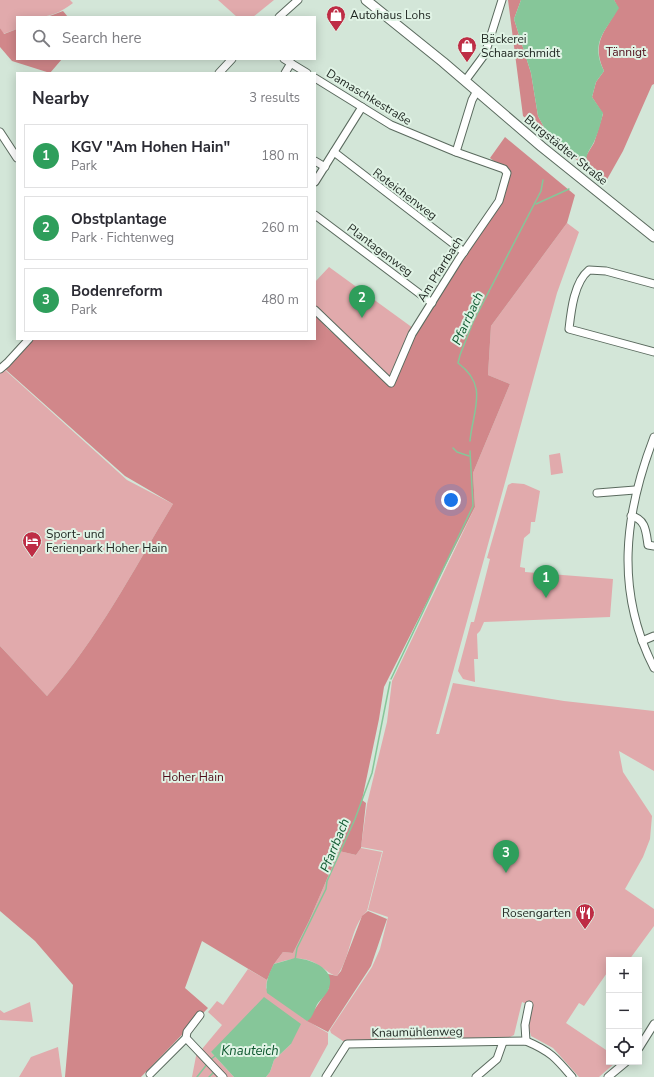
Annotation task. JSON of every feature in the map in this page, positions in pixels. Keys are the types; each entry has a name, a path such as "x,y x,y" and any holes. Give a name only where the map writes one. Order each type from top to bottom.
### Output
{"main road":[{"name":"Burgstädter Straße","path":"366,0 477,91 542,147 654,237"}],"street":[{"path":"280,16 298,0"},
{"path":"465,81 485,54 502,0"},
{"path":"220,72 231,60"},
{"name":"Damaschkestraße","path":"286,60 305,72"},
{"path":"285,72 291,63"},
{"name":"Damaschkestraße","path":"316,79 391,125 456,152 504,169"},
{"path":"456,152 472,100 477,91"},
{"path":"316,180 362,107"},
{"path":"0,132 16,156"},
{"name":"Roteichenweg","path":"334,152 464,252"},
{"path":"316,162 325,167"},
{"name":"Am Pfarrbach","path":"316,311 391,383 412,334 464,252 499,201 506,181 506,173 504,169"},
{"name":"Plantagenweg","path":"316,216 432,303"},
{"path":"654,284 606,271 589,270 582,275 570,316 569,329 654,352"},
{"path":"0,368 7,364 28,340"},
{"path":"654,438 636,490 631,516 628,571 635,616 642,641 654,668"},
{"path":"597,493 636,490"},
{"path":"631,516 637,517 642,521 648,545 654,546"},
{"path":"642,641 654,636"},
{"path":"526,1041 525,1025 529,1005"},
{"path":"150,1074 186,1038 187,1032 200,1015"},
{"path":"642,1043 654,1024"},
{"path":"186,1038 223,1077"},
{"name":"Knaumühlenweg","path":"326,1077 347,1044 526,1041 545,1049 555,1057 572,1077"},
{"path":"476,1077 497,1060 503,1042"},
{"path":"608,1077 622,1065"}],"shaded area":[{"path":"0,0 70,0 73,3 59,12 46,16 16,16 16,29 3,34 0,28"},
{"path":"218,0 274,0 254,16 236,16"},
{"path":"567,223 579,232 557,293 436,734 439,734 453,683 564,701 654,711 654,771 619,751 623,772 652,816 650,839 643,857 625,889 654,909 654,926 631,957 606,957 606,974 584,1006 579,1003 566,1023 606,1050 606,1065 613,1065 599,1077 579,1077 553,1048 531,1036 528,1024 531,1006 522,1002 514,1035 510,1037 343,1041 331,1033 330,1030 372,967 380,949 388,917 368,910 383,851 361,847 367,804 387,722 392,681 475,507 473,473 510,384 488,375 491,326"},
{"path":"329,267 413,328 391,372 390,380 316,309 316,281"},
{"path":"5,370 127,480 173,504 99,627 83,651 47,696 0,646 0,373"},
{"path":"560,453 563,473 551,475 549,455"},
{"path":"512,483 524,484 540,491 535,522 531,522 530,533 524,538 520,567 525,568 525,572 613,579 610,617 484,622 477,634 478,659 474,659 475,682 463,679 458,671 471,622 474,622 490,559 487,558 508,485"},
{"path":"361,848 382,852 367,911 357,925 342,968 337,976 315,963 304,959 286,960 274,964 283,952 293,953 309,921 339,851 356,855"},
{"path":"248,969 267,980 266,988 280,1001 303,1018 328,1033 328,1044 310,1077 266,1077 270,1072 274,1060 291,1044 211,1052 234,1077 192,1077 197,1051 202,1049 222,1025 208,1012 217,1001 223,1005"},
{"path":"30,1002 33,1022 0,1020 0,1010 4,1013"},
{"path":"58,1047 62,1077 19,1077 31,1057"}],"green space":[{"name":"Tännigt","path":"508,0 521,0 514,19 531,73 538,116 545,129 585,162 586,156 594,143 603,114 592,97 596,82 604,71 600,61 599,45 604,31 618,8 614,0 654,0 654,84 652,85 623,151 605,183 523,116"},
{"path":"63,11 67,16 50,16"},
{"path":"0,28 4,34 16,29 16,60 61,60 51,72 47,72 12,61 0,47"},
{"name":"Hoher Hain","path":"505,137 575,195 567,223 491,326 488,375 510,384 473,473 475,507 384,687 379,719 362,800 366,803 361,848 356,855 339,851 309,921 293,953 283,952 274,964 267,980 202,941 185,988 208,1008 141,1077 65,1077 73,985 35,941 0,911 0,646 47,696 83,651 99,627 173,504 125,476 5,369 27,340 316,340 316,314 327,328 391,383 412,334 499,201 506,181 504,169 490,158"},
{"path":"368,911 387,919 371,966 328,1032 307,1021 329,988 328,974 337,976 341,971 362,916"}],"water":[{"path":"521,0 614,0 619,8 604,31 599,45 598,52 604,71 596,82 592,97 603,113 597,135 587,154 586,163 545,129 538,116 531,73 514,19"},
{"name":"Knauteich","path":"295,958 308,960 320,966 329,975 329,988 307,1021 267,993 268,978 274,964"},
{"name":"Knauteich","path":"264,997 301,1024 291,1044 274,1060 270,1072 266,1077 234,1077 211,1052"}],"waterway":[{"name":"Pfarrbach","path":"470,441 476,408 476,389 468,372 458,363 460,355 473,322 541,191 543,180"},
{"name":"Pfarrbach","path":"536,204 569,189"},
{"path":"453,448 457,452 469,456"},
{"name":"Pfarrbach","path":"391,679 473,506 470,451"},
{"name":"Pfarrbach","path":"295,960 297,948 326,889 327,881 355,819 372,773 390,682"},
{"path":"210,1060 215,1056"},
{"path":"197,1077 208,1063"},
{"name":"Pfarrbach","path":"209,1077 213,1073"}],"place":[{"name":"Autohaus Lohs","path":"336,32"},
{"name":"Bäckerei Schaarschmidt","path":"467,63"},
{"name":"Obstplantage","path":"362,318"},
{"name":"Sport- und Ferienpark Hoher Hain","path":"32,558"},
{"name":"KGV \"Am Hohen Hain\"","path":"546,598"},
{"name":"Bodenreform","path":"506,873"},
{"name":"Rosengarten","path":"585,930"}]}
